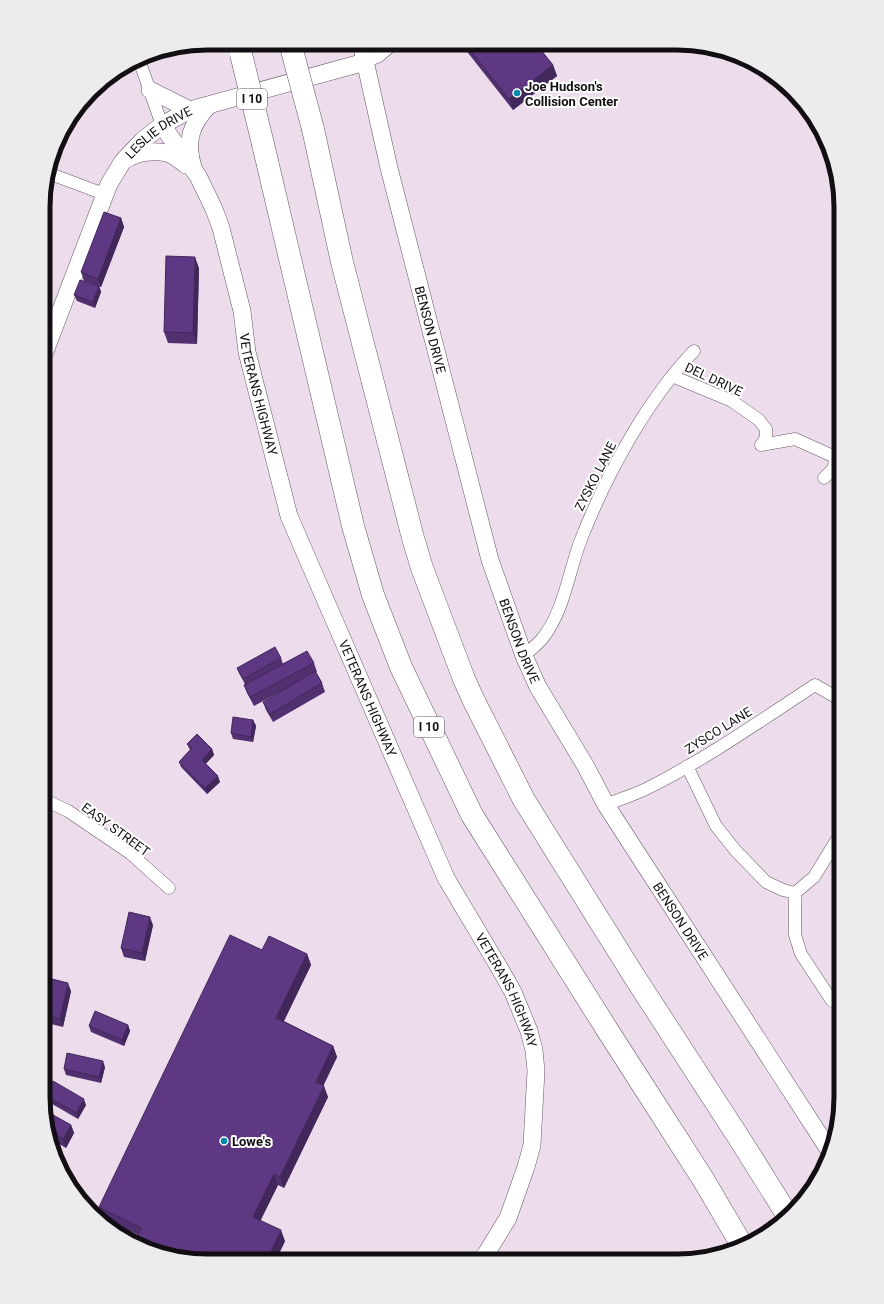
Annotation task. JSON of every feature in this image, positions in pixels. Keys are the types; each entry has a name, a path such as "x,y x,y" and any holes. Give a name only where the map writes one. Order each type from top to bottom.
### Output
{"highway":[{"name":"I 10","path":"240,50 353,526 373,595 401,667 472,815 608,1031 704,1179 740,1241"},
{"path":"292,50 313,129 342,262 413,538 422,568 473,699 524,800 638,983 786,1210"}],"street":[{"name":"BENSON DRIVE","path":"362,50 389,168 490,560 524,656 538,687 585,765 606,805 827,1146"},
{"name":"LESLIE DRIVE","path":"50,338 104,194 124,161 142,141 162,125 190,110 365,62 379,56 386,50"},
{"path":"141,65 162,125"},
{"path":"150,90 190,110"},
{"path":"194,171 189,155 190,137 195,122 209,104"},
{"name":"VETERANS HIGHWAY","path":"162,125 198,176 214,209 232,269 242,311 247,352 289,516 446,878 513,992 529,1031 534,1050 536,1071 532,1145 508,1218 486,1254"},
{"path":"124,161 133,155 148,152 167,153 194,171"},
{"path":"53,175 104,194"},
{"name":"ZYSKO LANE","path":"524,656 542,639 560,607 576,552 607,478 649,408 672,376 694,351"},
{"name":"DEL DRIVE","path":"672,376 732,401 759,420 766,429 766,438 761,445 795,438 834,457 834,468 824,478"},
{"name":"ZYSCO LANE","path":"606,805 648,788 687,766 815,685 834,696"},
{"path":"687,766 716,826 736,851 766,882 783,890 795,892 814,877 834,844"},
{"name":"EASY STREET","path":"50,802 78,818 130,853 169,888"},
{"path":"795,892 795,935 801,954 832,1001"}],"building":[{"name":"Joe Hudson's Collision Center","path":"470,50 541,50 553,65 509,99"},
{"path":"104,212 121,218 98,279 81,272"},
{"path":"166,256 195,257 193,333 164,332"},
{"path":"80,280 99,286 93,302 74,295"},
{"path":"275,647 281,658 243,679 237,668"},
{"path":"307,651 314,663 250,697 244,685"},
{"path":"315,671 322,683 270,714 263,702"},
{"path":"233,717 253,720 251,737 231,733"},
{"path":"197,734 212,749 202,760 218,776 205,788 179,762 192,748 187,744"},
{"path":"129,912 150,917 142,953 121,948"},
{"name":"Lowe's","path":"230,935 262,950 269,936 307,954 276,1018 333,1046 316,1082 324,1086 280,1177 274,1174 253,1217 281,1230 270,1254 197,1254 166,1249 137,1238 141,1228 99,1207"},
{"path":"52,979 68,983 60,1019 50,1016 50,988"},
{"path":"95,1011 128,1025 122,1040 89,1026"},
{"path":"67,1053 103,1061 99,1077 64,1069"},
{"path":"53,1081 84,1099 76,1113 50,1098 50,1086"},
{"path":"51,1114 71,1125 63,1139 54,1134"}],"place":[{"name":"Joe Hudson's Collision Center","path":"517,93"},
{"name":"Lowe's","path":"224,1141"}]}
